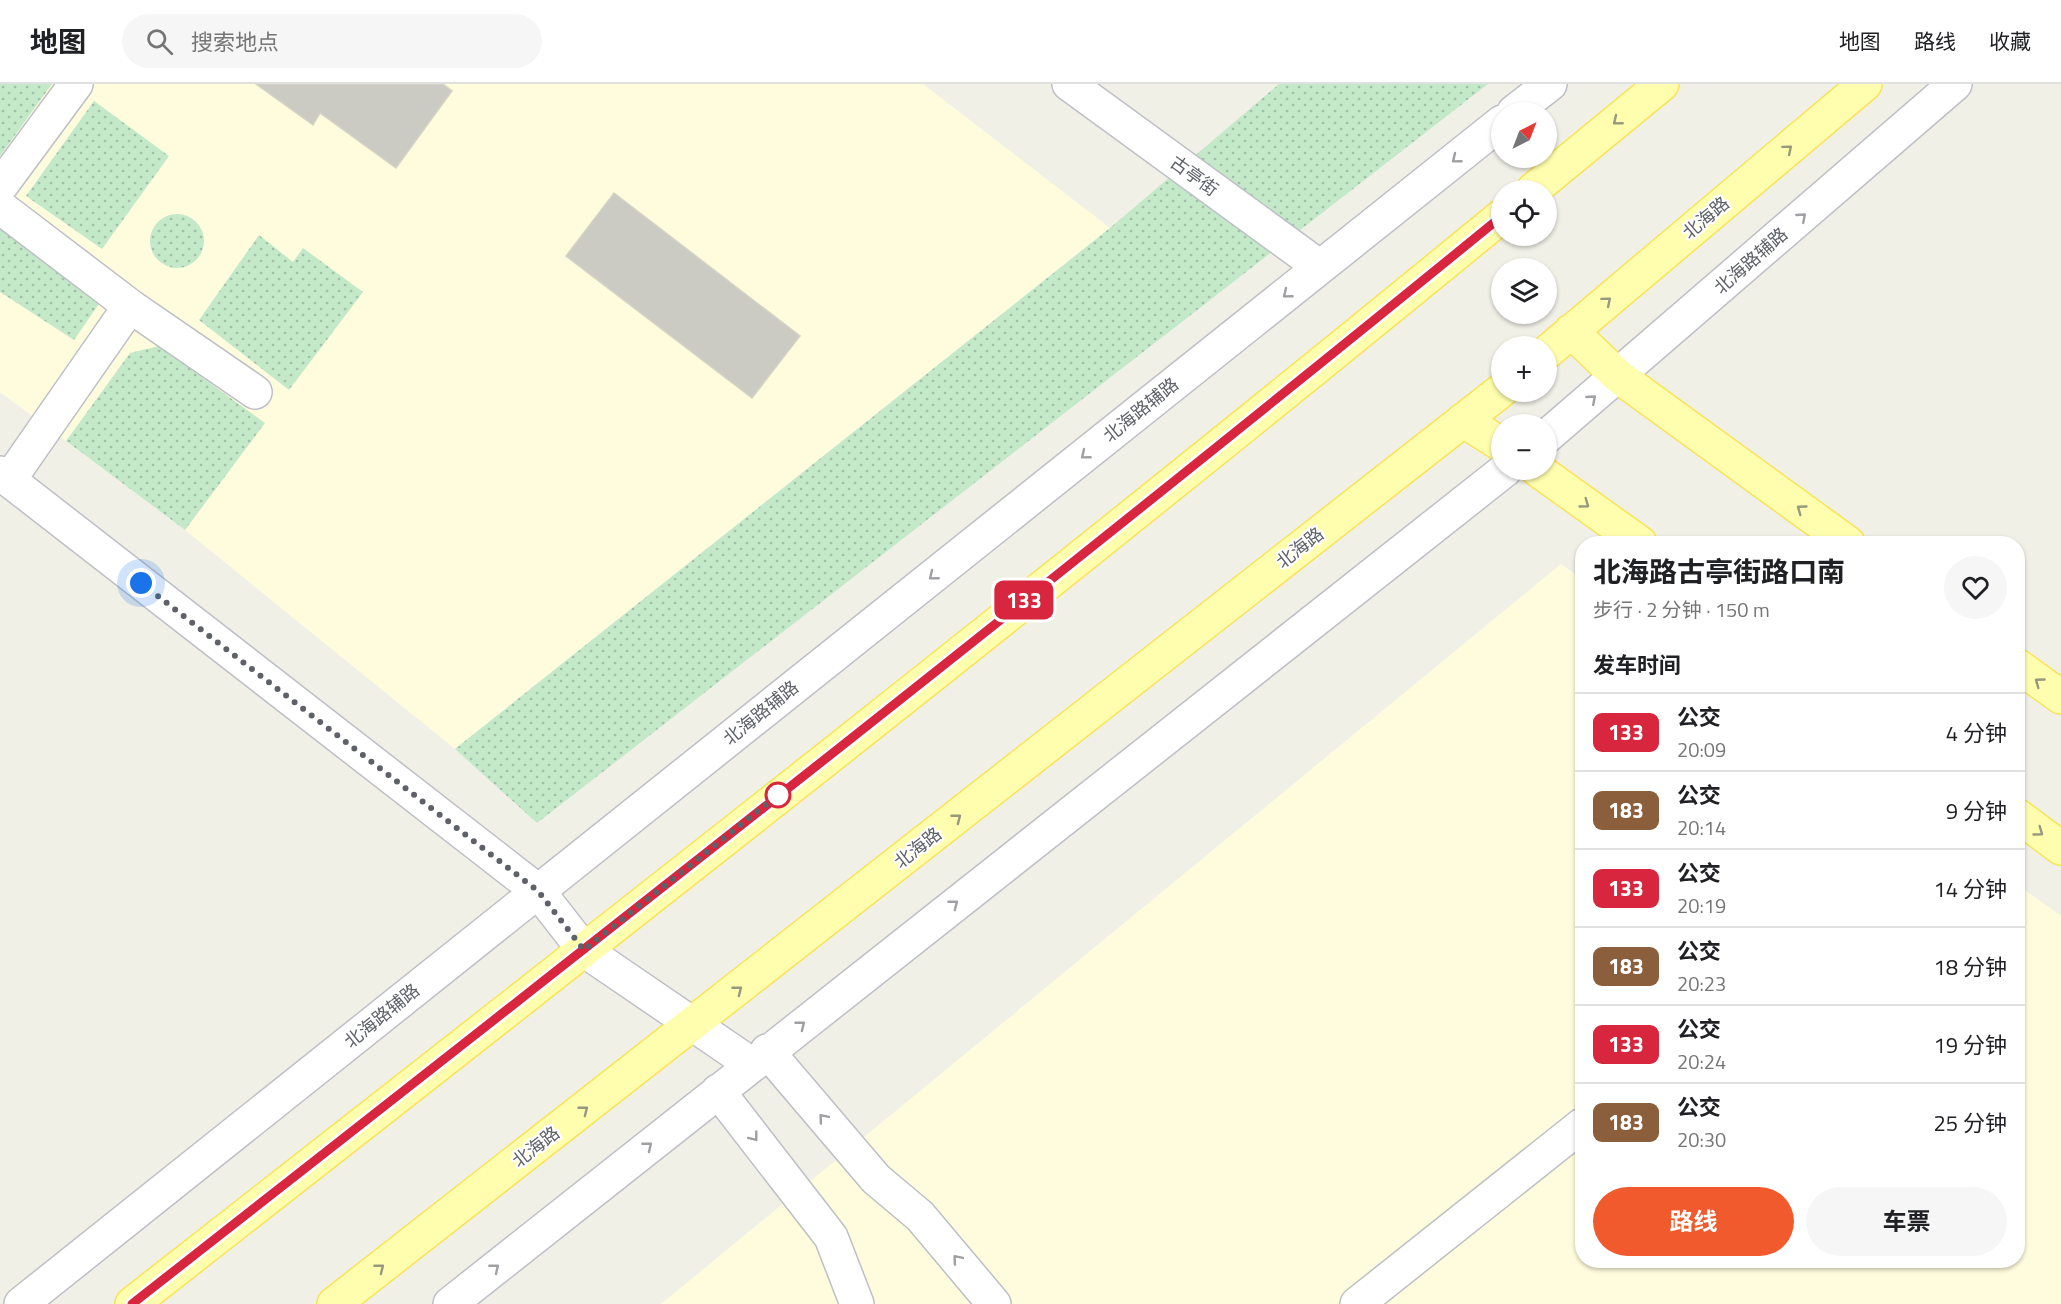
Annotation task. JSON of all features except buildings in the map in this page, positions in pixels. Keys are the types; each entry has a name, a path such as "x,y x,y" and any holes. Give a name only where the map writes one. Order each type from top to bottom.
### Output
{"main road":[{"path":"1545,180 1662,84"},
{"name":"北海路","path":"1557,343 1865,84"},
{"path":"132,1304 584,950 1346,344 1491,225"},
{"path":"1571,331 1618,376 1838,536"},
{"name":"北海路","path":"334,1304 1491,398"},
{"path":"1463,420 1491,438"},
{"path":"1552,480 1630,536"},
{"path":"2025,671 2061,697"},
{"path":"2025,821 2061,848"}],"street":[{"path":"0,187 76,84"},
{"name":"古亭街","path":"1069,84 1320,267"},
{"path":"1527,102 1550,84"},
{"name":"北海路辅路","path":"1557,427 1956,84"},
{"name":"北海路辅路","path":"21,1304 1491,131"},
{"path":"0,207 130,306 255,392"},
{"path":"130,306 5,477 538,891 584,950 692,1026 759,1058 876,1179 920,1216 994,1304"},
{"path":"450,1304 1491,480"},
{"path":"718,1090 831,1237 857,1304"},
{"path":"1357,1304 1575,1131"}],"shaded area":[{"path":"0,84 923,84 1110,228 455,749 185,530 0,392"},
{"path":"1561,564 1575,574 1575,1268 2025,1268 2025,890 2061,916 2061,1304 661,1304"}],"green space":[{"path":"0,84 52,84 0,156"},
{"path":"1279,84 1488,84 537,823 455,749 1110,228"},
{"path":"94,101 169,156 102,249 26,196"},
{"path":"177,214 187,216 196,222 202,231 204,241 202,251 196,260 187,266 177,268 167,266 158,260 152,251 150,241 152,231 158,222 167,216"},
{"path":"0,229 101,301 74,340 0,292"},
{"path":"259,235 293,262 303,248 363,292 289,390 199,320"},
{"path":"159,346 265,423 185,530 66,441 130,353"}],"bus line":[{"name":"133","path":"132,1304 546,980 1346,344 1491,225"}],"route":[{"path":"141,583 538,891 584,950 778,795"}]}
